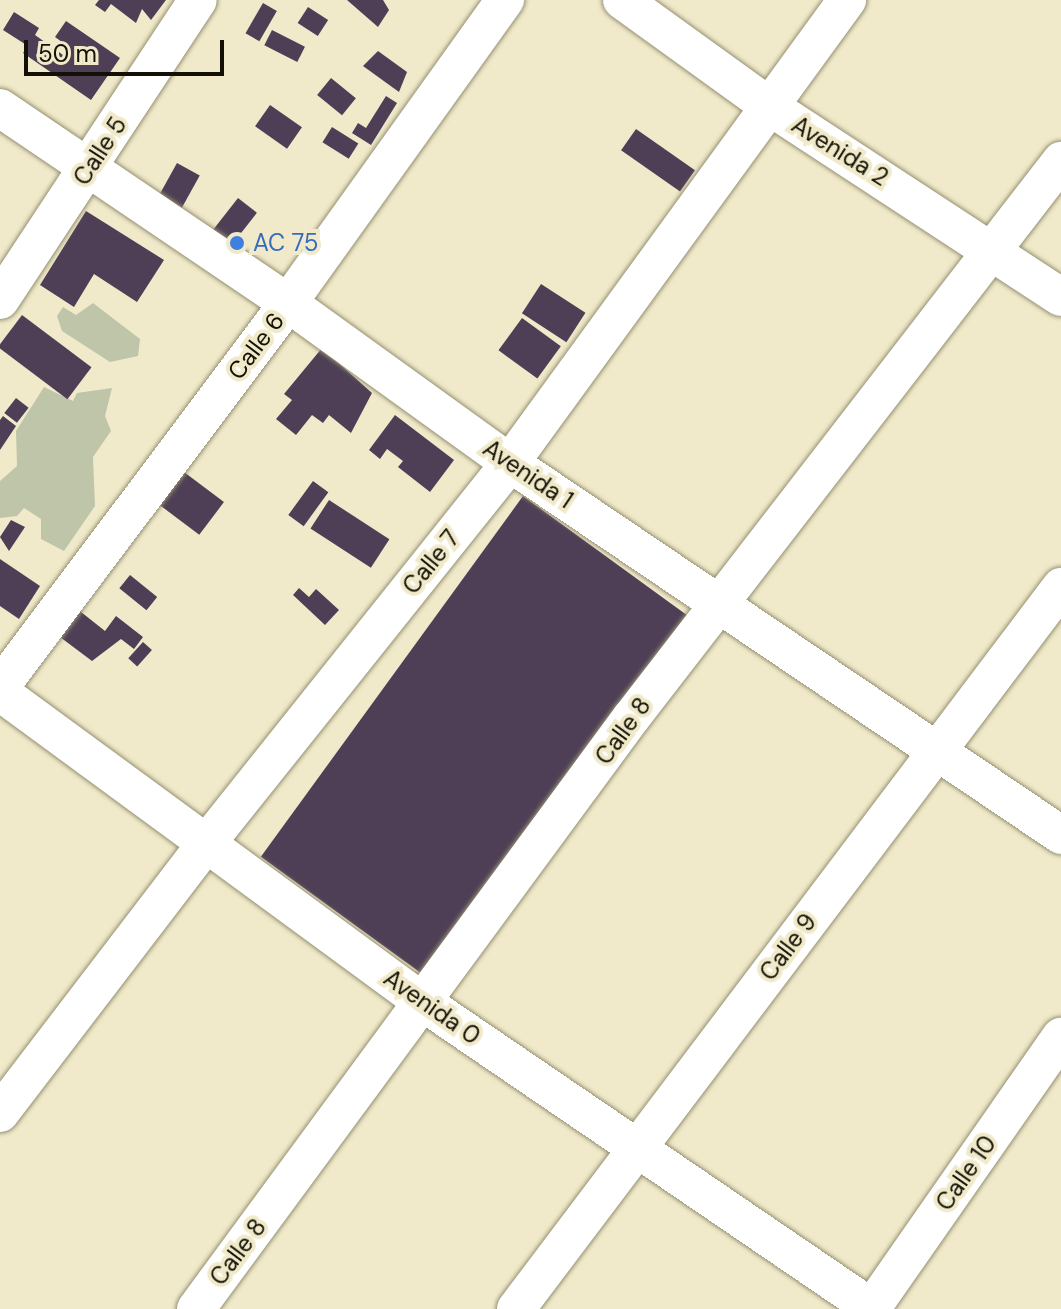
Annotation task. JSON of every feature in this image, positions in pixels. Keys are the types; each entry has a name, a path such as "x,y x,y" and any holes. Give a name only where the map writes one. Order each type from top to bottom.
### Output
{"street":[{"name":"Calle 5","path":"0,300 198,0"},
{"name":"Calle 6","path":"0,690 288,303 505,0"},
{"name":"Avenida 2","path":"622,0 772,108 993,249 1061,297"},
{"name":"Calle 7","path":"0,1113 206,844 510,463 772,108 847,0"},
{"name":"Avenida 1","path":"0,108 288,303 510,463 1061,835"},
{"name":"Calle 8","path":"196,1309 631,718 722,605 1061,161"},
{"name":"Calle 9","path":"516,1309 1061,587"},
{"name":"Avenida 0","path":"0,690 424,1003 872,1309"},
{"name":"Calle 10","path":"872,1309 1061,1037"}],"green space":[{"path":"93,303 140,339 138,356 110,362 62,331 57,316 63,307 76,315"},
{"path":"44,387 73,401 77,393 112,388 105,416 111,431 93,457 95,506 64,551 41,539 41,519 24,508 17,516 0,518 0,481 17,466 16,431"}],"building":[{"path":"99,0 166,0 151,20 142,9 136,23 111,4 105,12 95,5"},
{"path":"347,0 383,0 389,10 378,27"},
{"path":"263,3 277,11 259,41 246,33"},
{"path":"308,7 328,20 318,36 298,23"},
{"path":"14,12 39,28 35,35 63,55 69,47 55,37 66,21 120,58 91,100 23,53 28,46 3,30"},
{"path":"272,30 305,47 297,62 264,45"},
{"path":"378,51 407,72 399,92 363,66"},
{"path":"331,78 356,98 342,115 317,95"},
{"path":"386,96 397,103 371,145 352,133 358,123 366,128"},
{"path":"270,105 302,127 287,149 255,126"},
{"path":"332,127 358,143 349,159 322,142"},
{"path":"636,129 695,170 680,192 621,150"},
{"path":"177,163 200,176 181,209 159,196"},
{"path":"238,198 257,213 232,245 213,230"},
{"path":"86,211 164,260 137,302 94,274 74,307 40,285"},
{"path":"541,284 585,313 566,342 522,313"},
{"path":"22,315 91,367 67,399 0,349"},
{"path":"522,318 561,346 537,379 498,350"},
{"path":"322,348 372,393 351,433 329,415 323,423 312,415 296,435 276,419 292,400 284,394"},
{"path":"16,398 29,408 17,423 4,413"},
{"path":"395,415 454,460 430,492 398,467 403,461 387,449 380,459 369,450"},
{"path":"3,416 16,426 0,450 0,420"},
{"path":"180,469 224,502 199,535 155,502"},
{"path":"313,481 328,492 304,526 288,515"},
{"path":"523,496 698,623 436,984 261,857"},
{"path":"329,500 389,539 371,568 310,529"},
{"path":"11,520 25,527 9,551 0,537"},
{"path":"0,559 40,586 19,619 0,606"},
{"path":"130,575 157,597 147,610 119,588"},
{"path":"299,588 309,597 316,589 339,610 325,625 293,595"},
{"path":"76,608 105,631 116,616 143,637 134,649 121,639 92,661 56,634"},
{"path":"143,642 152,650 137,666 128,658"}],"place":[{"name":"AC 75","path":"237,243"}]}
